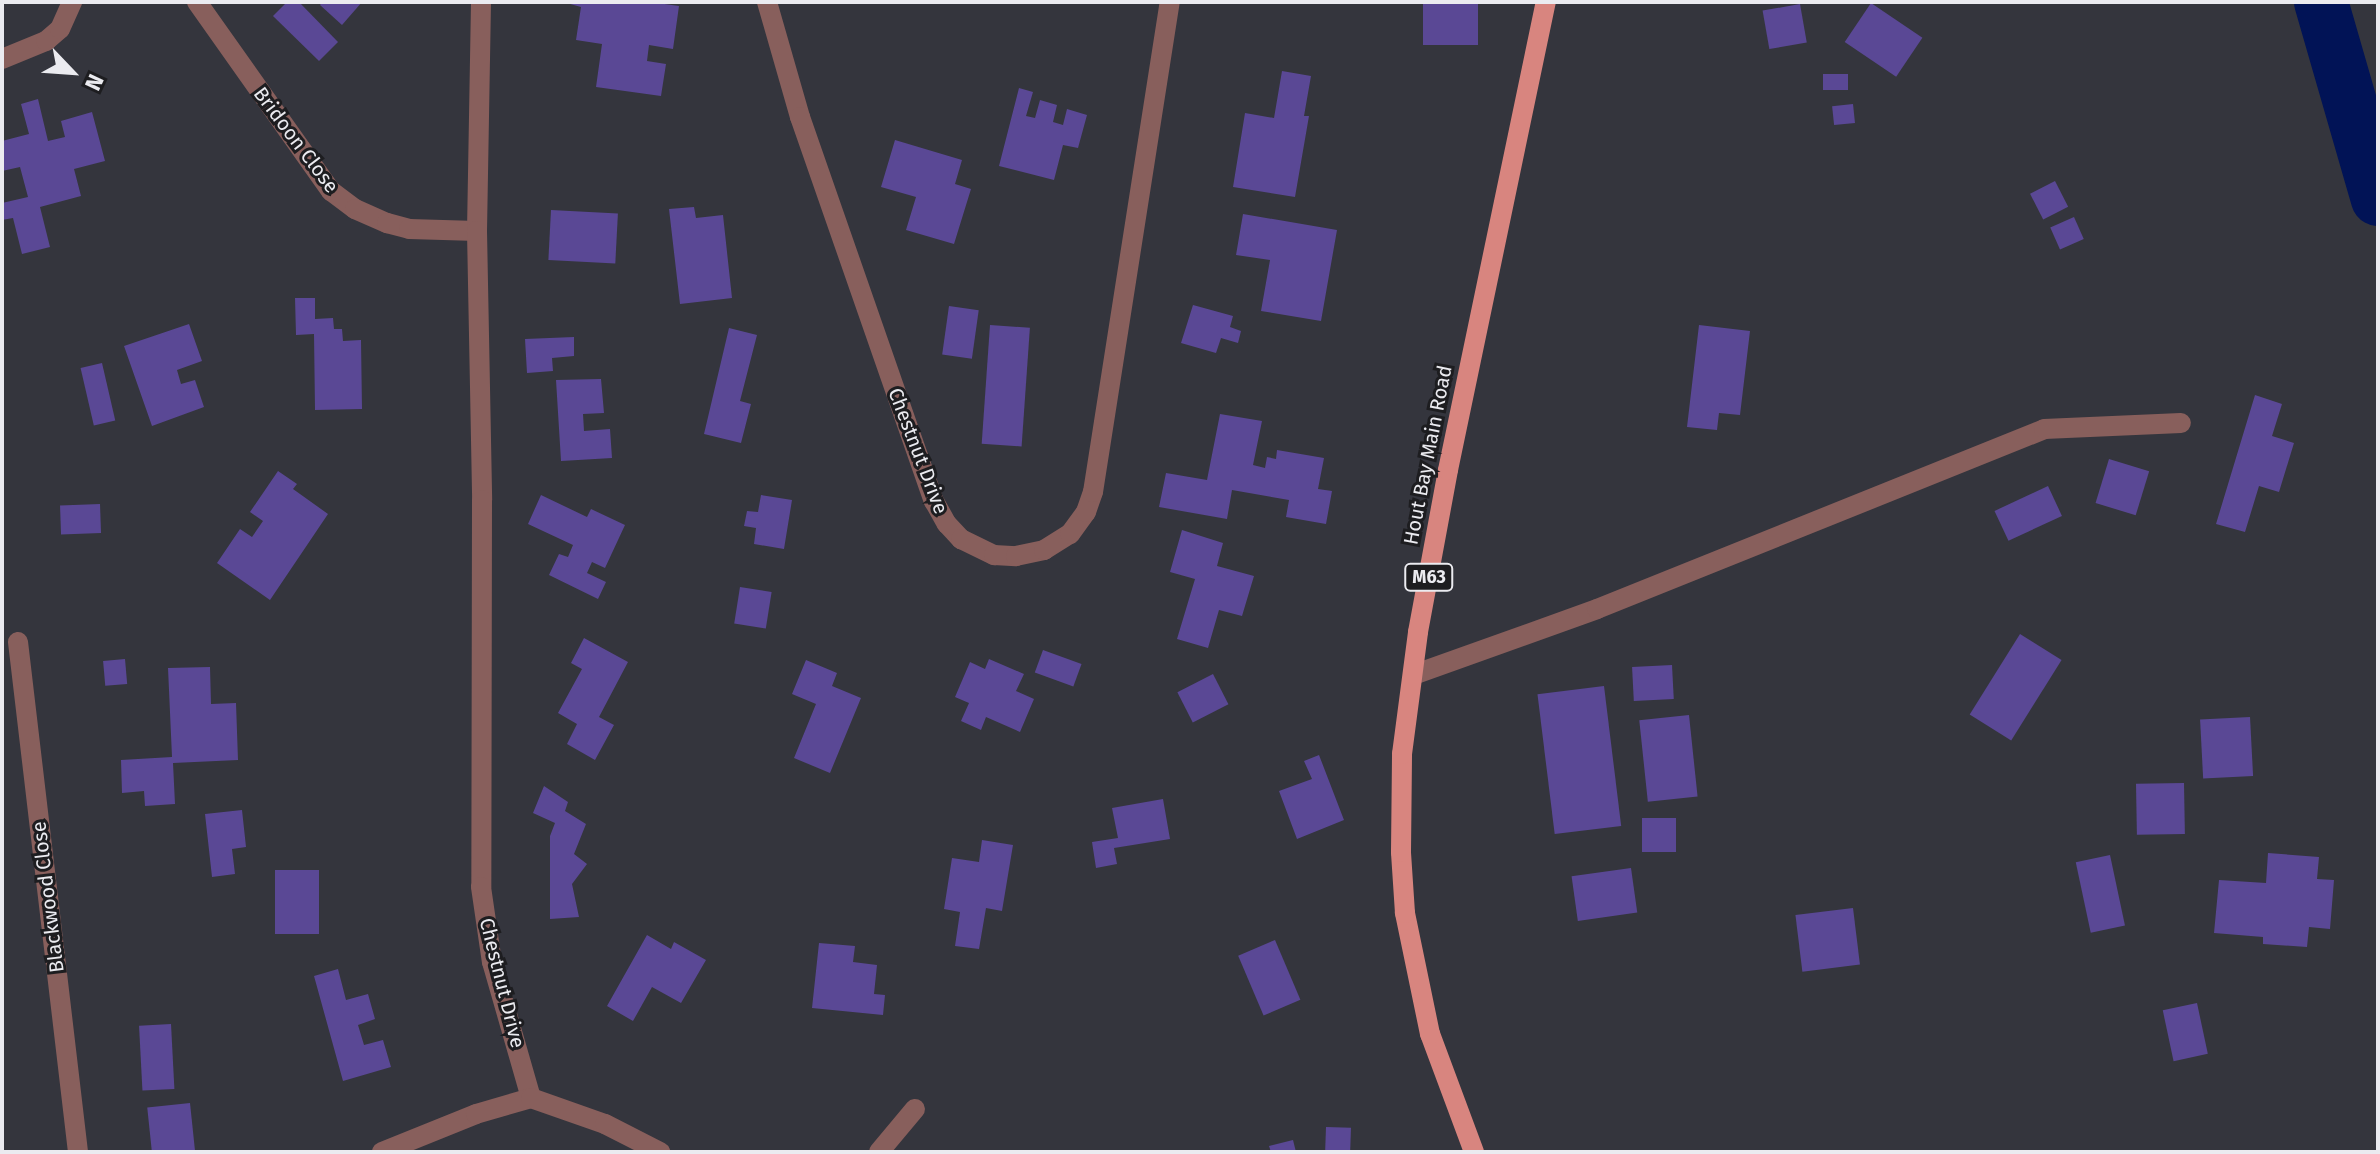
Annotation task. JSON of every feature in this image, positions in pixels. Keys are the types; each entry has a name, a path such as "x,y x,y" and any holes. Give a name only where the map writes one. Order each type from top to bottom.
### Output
{"main road":[{"name":"Hout Bay Main Road","path":"1474,1152 1430,1034 1405,913 1401,852 1402,754 1448,470 1546,2"}],"street":[{"path":"2,59 46,41 60,29 72,2"},
{"name":"Bridoon Close","path":"197,2 331,191 355,209 387,223 409,229 477,231"},
{"name":"Chestnut Drive","path":"481,2 477,231 482,500 481,887 492,962 531,1098"},
{"name":"Chestnut Drive","path":"767,2 800,117 934,501 961,539 994,555 1016,556 1044,550 1070,534 1086,512 1093,492 1170,2"},
{"path":"1413,675 1597,609 2044,429 2181,423"},
{"name":"Blackwood Close","path":"18,642 78,1152"},
{"path":"382,1152 476,1114 531,1098 605,1124 660,1152"},
{"path":"879,1152 915,1109"}],"building":[{"path":"287,2 299,2 338,42 319,61 273,16"},
{"path":"322,2 362,2 342,25 320,5"},
{"path":"563,2 650,2 679,6 673,49 649,45 647,61 666,64 661,96 596,87 602,44 576,40 581,7"},
{"path":"1423,2 1478,2 1478,45 1423,45"},
{"path":"1871,3 1922,38 1896,77 1845,42"},
{"path":"1800,4 1807,42 1769,49 1763,11"},
{"path":"1282,71 1311,76 1304,116 1309,116 1295,197 1233,187 1245,113 1274,118"},
{"path":"1823,74 1848,74 1848,90 1823,90"},
{"path":"1019,88 1033,92 1026,116 1035,118 1040,100 1057,105 1053,122 1063,125 1067,109 1087,115 1078,148 1063,145 1054,180 999,166"},
{"path":"38,99 48,141 65,137 61,121 92,112 105,161 74,169 81,196 40,207 50,247 22,254 13,218 2,220 2,203 28,197 20,167 2,171 2,141 29,134 21,104"},
{"path":"1853,104 1855,123 1834,125 1832,106"},
{"path":"895,140 962,160 955,184 971,189 954,244 906,230 916,197 881,187"},
{"path":"2055,181 2068,207 2043,220 2030,194"},
{"path":"694,207 696,218 723,215 732,298 680,304 669,209"},
{"path":"551,210 618,214 615,263 548,260"},
{"path":"1243,214 1337,230 1321,321 1261,311 1270,260 1236,255"},
{"path":"2074,217 2084,239 2060,250 2050,228"},
{"path":"295,298 315,298 315,319 333,318 334,329 342,329 343,341 361,340 362,409 315,410 314,334 296,335"},
{"path":"1193,305 1233,316 1230,327 1241,331 1238,343 1221,338 1216,353 1181,343"},
{"path":"949,306 979,310 972,359 942,355"},
{"path":"189,324 202,361 177,370 181,384 195,380 204,407 152,426 124,346"},
{"path":"990,325 1030,328 1022,447 982,444"},
{"path":"1699,325 1750,331 1740,415 1719,413 1717,430 1687,427"},
{"path":"729,328 757,335 740,401 751,404 741,443 704,434"},
{"path":"574,337 574,356 552,358 553,371 527,373 525,339"},
{"path":"102,363 115,420 94,425 81,368"},
{"path":"601,379 604,413 583,414 584,431 610,429 612,458 561,461 556,380"},
{"path":"2255,395 2282,404 2272,436 2294,443 2279,492 2259,486 2245,532 2216,524"},
{"path":"1220,414 1262,421 1253,465 1265,468 1267,457 1276,459 1277,450 1324,458 1318,489 1332,491 1326,524 1286,517 1289,500 1232,490 1227,519 1159,507 1166,473 1207,480"},
{"path":"2109,459 2149,471 2136,515 2096,503"},
{"path":"278,471 297,484 293,489 328,514 270,600 217,563 240,529 252,537 263,521 250,512"},
{"path":"2048,486 2062,516 2008,541 1995,511"},
{"path":"541,495 587,517 591,509 625,525 605,568 592,562 587,573 606,582 598,599 549,575 559,554 568,557 573,545 528,524"},
{"path":"761,495 792,500 784,549 754,544 756,528 744,526 747,511 758,512"},
{"path":"100,504 101,533 61,534 60,505"},
{"path":"1182,530 1223,543 1217,566 1254,576 1242,616 1219,610 1208,648 1177,639 1195,579 1170,572"},
{"path":"740,587 772,592 766,629 734,624"},
{"path":"2020,634 2062,660 2011,741 1970,715"},
{"path":"584,638 628,662 599,717 614,725 595,760 567,744 577,724 558,713 582,669 571,663"},
{"path":"1043,650 1082,664 1073,687 1035,673"},
{"path":"125,659 127,684 105,686 103,661"},
{"path":"989,659 1024,674 1016,691 1034,699 1020,732 986,717 981,730 961,721 969,703 955,697 970,662 985,669"},
{"path":"806,660 837,673 832,686 861,698 830,773 794,758 816,704 792,694"},
{"path":"1672,665 1674,699 1634,701 1632,667"},
{"path":"210,667 211,704 236,703 238,760 173,763 175,804 145,806 144,791 122,793 121,760 172,757 168,668"},
{"path":"1213,674 1228,704 1193,722 1177,692"},
{"path":"1604,686 1621,826 1555,834 1537,694"},
{"path":"1689,715 1698,797 1648,802 1639,720"},
{"path":"2250,717 2253,776 2203,779 2200,720"},
{"path":"1319,755 1344,820 1297,839 1279,791 1312,779 1304,761"},
{"path":"2184,783 2185,834 2137,835 2136,784"},
{"path":"544,786 568,802 565,811 586,824 574,854 587,864 572,884 579,917 550,919 550,836 555,823 533,813"},
{"path":"1163,799 1170,839 1114,848 1117,864 1096,868 1092,842 1118,838 1112,808"},
{"path":"242,810 246,847 232,849 235,874 212,877 205,814"},
{"path":"1642,818 1676,818 1676,852 1642,852"},
{"path":"982,840 1013,845 1002,911 986,908 979,949 955,946 960,912 944,909 952,858 979,862"},
{"path":"2268,853 2319,857 2317,879 2334,880 2330,929 2309,927 2307,947 2263,944 2263,937 2214,933 2219,880 2266,883"},
{"path":"2110,855 2125,925 2091,933 2076,862"},
{"path":"1631,868 1637,913 1578,921 1572,876"},
{"path":"275,870 319,870 319,934 275,934"},
{"path":"1853,908 1860,965 1802,972 1795,915"},
{"path":"647,935 671,949 674,942 706,960 681,1003 652,987 633,1021 607,1006"},
{"path":"1275,940 1300,1000 1264,1015 1238,956"},
{"path":"819,943 855,946 853,962 877,965 874,994 885,995 883,1015 812,1008"},
{"path":"338,969 346,1000 368,994 375,1019 358,1025 364,1045 383,1040 391,1067 343,1081 314,976"},
{"path":"2197,1003 2208,1054 2174,1061 2163,1010"},
{"path":"171,1024 174,1089 142,1091 139,1026"},
{"path":"190,1103 195,1152 152,1152 147,1107"},
{"path":"1326,1127 1351,1128 1350,1152 1325,1152"},
{"path":"1293,1140 1296,1152 1271,1152 1269,1146"}],"waterway":[{"path":"2321,2 2378,199"}]}
